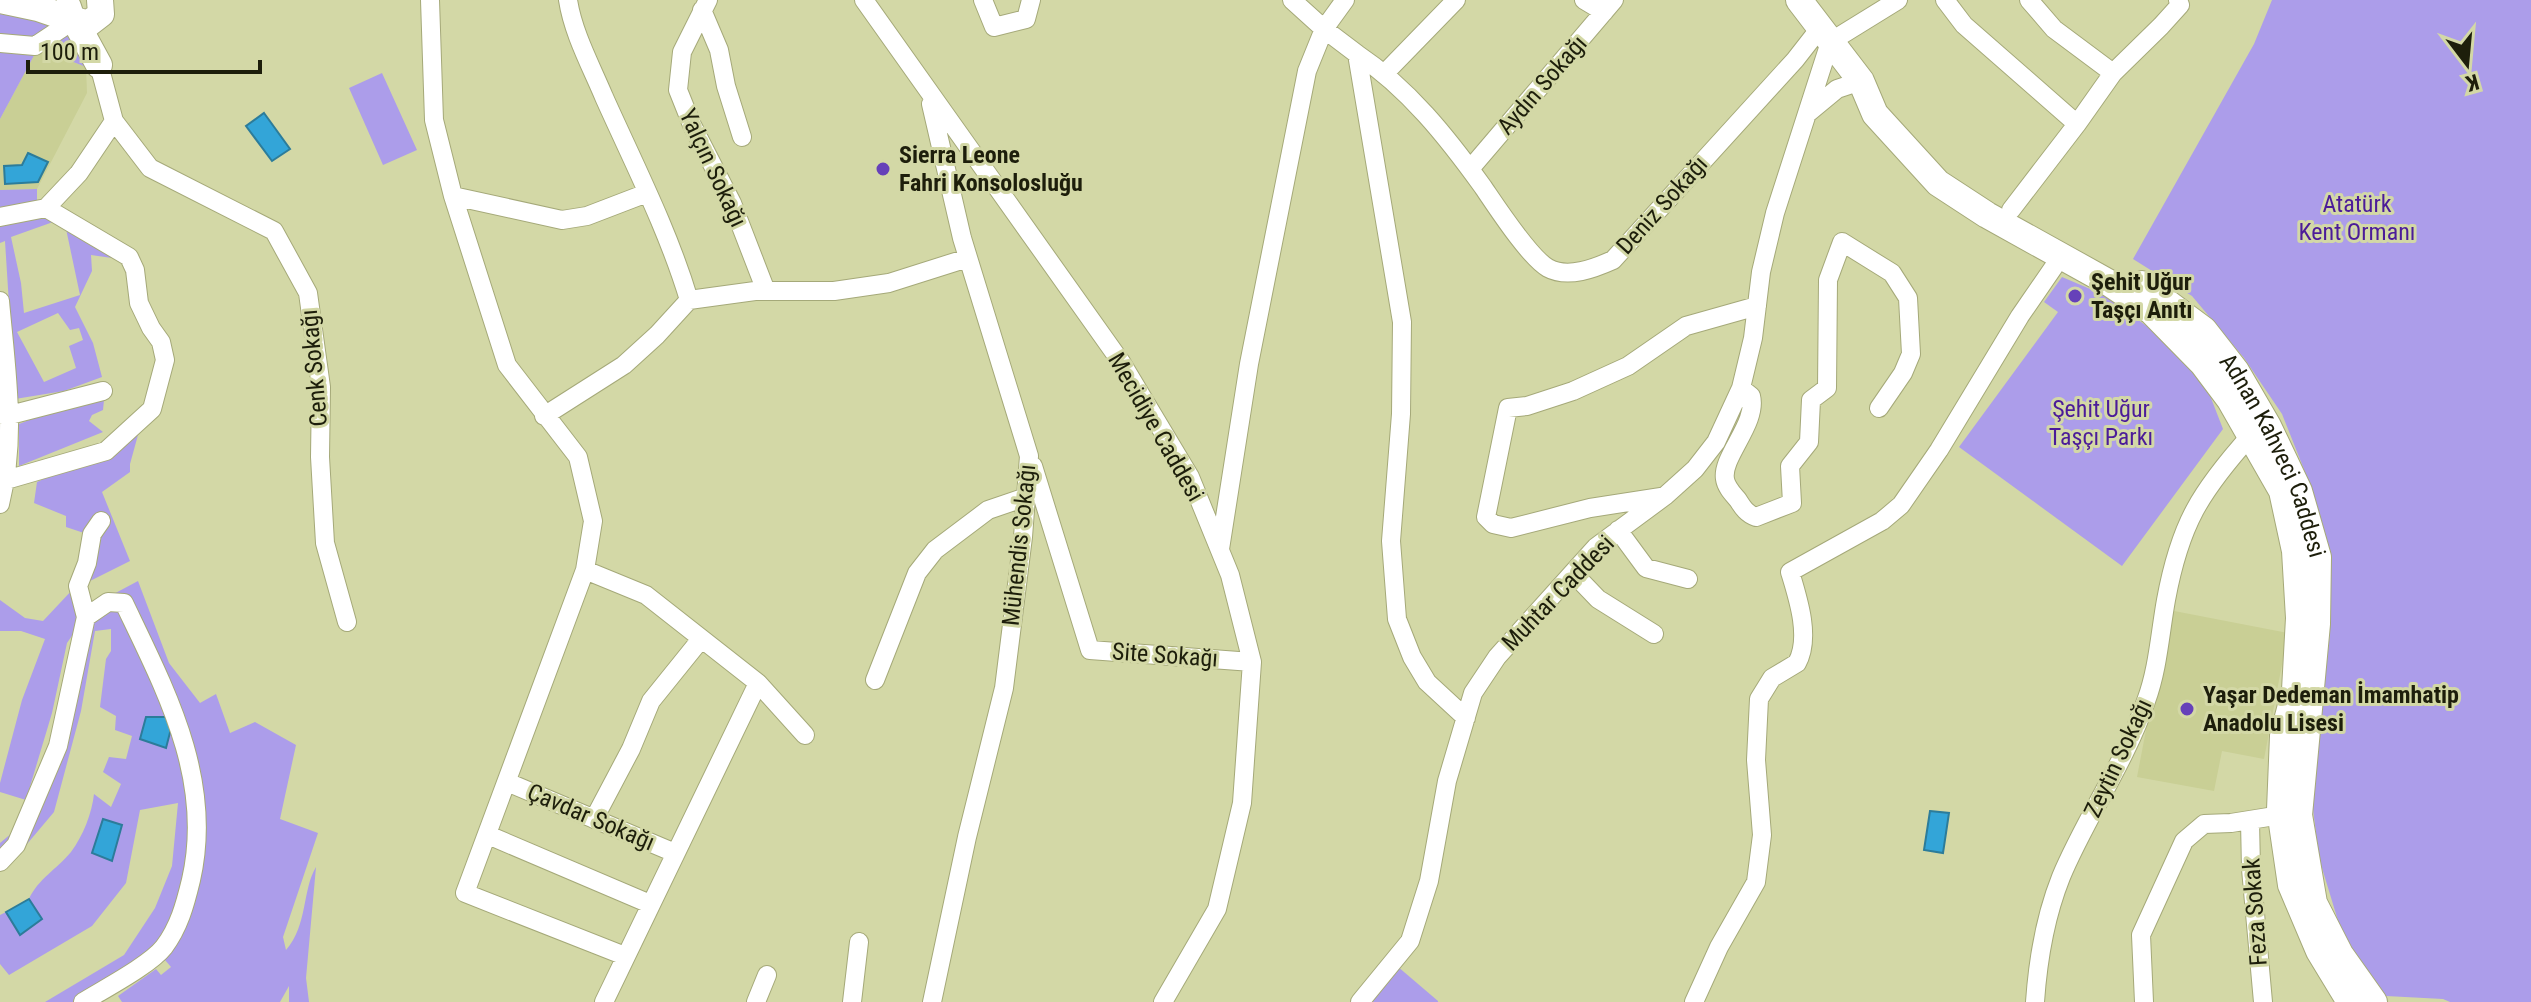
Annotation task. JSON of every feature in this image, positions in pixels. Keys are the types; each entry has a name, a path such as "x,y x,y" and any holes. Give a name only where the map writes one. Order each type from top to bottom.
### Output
{"main road":[{"path":"0,0 38,8 84,9 99,65"},
{"name":"Adnan Kahveci Caddesi","path":"1799,0 1861,81 1875,114 1938,183 2151,311 2203,364 2251,435 2282,491 2295,551 2299,632 2295,690 2283,736 2281,815 2291,885 2319,951 2350,1002"},
{"name":"Adnan Kahveci Caddesi","path":"1861,81 1890,102 1936,162 1974,191 2145,286 2204,330 2236,371 2268,426 2299,491 2318,557 2317,624 2299,815 2314,903 2340,954 2374,1002"}],"street":[{"path":"430,0 434,120 453,196 507,365 578,457 593,521 585,570 465,893 625,956"},
{"path":"568,0 570,14 593,71 675,253 689,300"},
{"name":"Mecidiye Caddesi","path":"864,0 1121,362 1190,477 1230,575 1252,662 1242,803 1217,909 1163,1002"},
{"path":"983,0 994,27 1026,19 1031,0"},
{"name":"Deniz Sokağı","path":"1292,0 1324,29 1385,73 1437,127 1521,241 1549,268 1570,271 1591,270 1613,260 1795,60 1825,35"},
{"path":"1220,549 1249,364 1307,71 1324,29 1345,0"},
{"path":"1385,73 1456,0"},
{"path":"1584,0 1609,6"},
{"path":"1825,35 1898,0"},
{"path":"1945,0 1964,25 2077,124"},
{"path":"2029,0 2054,29 2113,73"},
{"path":"2011,210 2113,73 2180,5 2178,0"},
{"path":"705,5 742,137"},
{"name":"Yalçın Sokağı","path":"705,5 682,52 678,90 692,125 732,203 766,291"},
{"name":"Aydın Sokağı","path":"1470,169 1609,6"},
{"path":"0,43 35,46 84,9"},
{"name":"Muhtar Caddesi","path":"1360,1002 1410,941 1429,881 1447,781 1473,693 1497,657 1596,547 1665,496 1695,469 1716,442 1741,388 1753,338 1761,272 1775,213 1808,113 1825,35"},
{"path":"1357,54 1402,322 1401,414 1391,541 1397,619 1412,657 1427,682 1466,718"},
{"name":"Cenk Sokağı","path":"99,65 114,121 150,168 274,231 308,293 321,387 320,457 325,543 347,622"},
{"path":"1808,113 1837,89 1861,81"},
{"name":"Mühendis Sokağı","path":"929,94 968,258 1029,456 1004,688 967,837 932,1002"},
{"path":"0,217 46,208 79,173 114,121"},
{"path":"453,196 562,220 587,216 647,193"},
{"path":"6,480 106,451 152,409 165,360 161,342 139,303 135,270 129,257 46,208"},
{"path":"1741,388 1751,396 1752,406 1726,469 1725,480 1748,514 1756,517 1792,503 1790,466 1809,442 1811,400 1827,388 1828,280 1842,242 1892,273 1908,298 1911,354 1903,373 1879,408"},
{"path":"1694,1002 1719,947 1756,882 1762,835 1756,760 1759,699 1772,678 1797,663 1803,644 1799,605 1790,572 1882,521 1901,505 2062,255"},
{"path":"544,416 624,365 689,300 766,291 834,291 889,283 968,258"},
{"path":"0,301 6,480 0,504"},
{"path":"1665,496 1590,508 1511,528 1493,524 1486,517 1508,408 1527,406 1573,391 1628,366 1686,326 1757,306"},
{"path":"5,414 103,391"},
{"name":"Zeytin Sokağı","path":"2035,1002 2047,921 2061,877 2147,700 2182,536 2194,508 2216,474 2251,435"},
{"name":"Site Sokağı","path":"1029,456 1090,650 1252,662"},
{"path":"875,680 917,573 935,550 988,510 1026,497"},
{"path":"0,862 16,845 58,746 86,617 78,586 87,563 92,534 101,521"},
{"path":"1618,530 1646,568 1688,579"},
{"path":"585,570 646,595 758,683 805,735"},
{"path":"1573,573 1598,599 1654,634"},
{"path":"83,1002 163,949 183,915 199,848 192,767 171,701 124,603 108,602 86,617"},
{"path":"594,819 631,749 651,701 701,639"},
{"path":"604,1002 758,683"},
{"name":"Çavdar Sokağı","path":"507,782 675,853"},
{"path":"2144,1002 2141,935 2184,841 2204,824 2281,815"},
{"name":"Feza Sokak","path":"2250,821 2251,869 2263,1002"},
{"path":"488,835 650,904"},
{"path":"852,1002 859,942"},
{"path":"756,1002 767,975"}],"shaded area":[{"path":"38,48 86,67 87,93 37,189 0,190 0,119"},
{"path":"2169,610 2288,633 2264,759 2222,751 2214,791 2137,777"}],"green space":[{"name":"Atatürk Kent Ormanı","path":"2272,0 2531,0 2531,1002 2450,1002 2386,996 2371,982 2339,924 2319,858 2312,801 2330,633 2330,587 2326,544 2305,472 2282,414 2244,358 2192,296 2133,259 2254,44"},
{"path":"0,14 56,21 81,43 86,67 38,48 0,119"},
{"path":"382,73 417,150 383,165 349,88"},
{"path":"37,189 37,204 53,222 11,237 24,313 80,295 65,224 126,260 91,255 92,271 75,307 93,343 102,377 64,391 15,399 5,241 0,243 0,190","holes":["58,313 70,330 79,328 83,340 69,346 76,368 44,382 17,332"]},
{"name":"Şehit Uğur Taşçı Parkı","path":"2062,277 2102,294 2180,355 2204,380 2223,429 2122,566 1959,447 2058,312 2044,302"},
{"path":"105,390 103,410 92,415 89,421 103,432 19,466 19,424"},
{"path":"138,435 130,472 102,492 130,561 82,585 93,605 138,581 169,663 200,703 216,694 230,733 255,722 296,745 280,819 318,833 283,937 286,950 298,930 308,886 316,867 306,978 309,1002 289,1002 289,986 280,1002 122,1002 118,996 156,969 161,975 171,967 159,953 77,1002 45,1002 124,955 155,908 172,866 178,803 140,810 126,883 92,926 9,975 0,964 0,915 6,912 20,935 41,920 29,899 37,886 75,846 89,816 94,794 111,807 121,784 103,772 109,757 126,759 132,736 115,730 116,716 100,707 106,659 111,651 111,629 95,631 81,711 54,812 22,850 0,864 0,843 31,817 80,624 67,643 52,713 26,800 0,792 0,783 22,700 45,639 21,631 0,631 0,600 25,618 43,621 74,588 84,533 66,527 66,516 34,503 37,482"},
{"path":"1397,966 1438,1001 1438,1002 1367,1002"}],"water":[{"path":"264,113 290,149 272,161 246,126"},
{"path":"28,153 48,162 38,182 5,184 4,166 22,165"},
{"path":"146,717 174,717 166,748 140,739"},
{"path":"1930,811 1949,813 1943,853 1924,850"},
{"path":"103,819 122,825 112,861 92,853"},
{"path":"29,899 42,919 20,935 6,912"}],"place":[{"name":"Sierra Leone Fahri Konsolosluğu","path":"883,169"},
{"name":"Şehit Uğur Taşçı Anıtı","path":"2075,296"},
{"name":"Yaşar Dedeman İmamhatip Anadolu Lisesi","path":"2187,709"}]}
